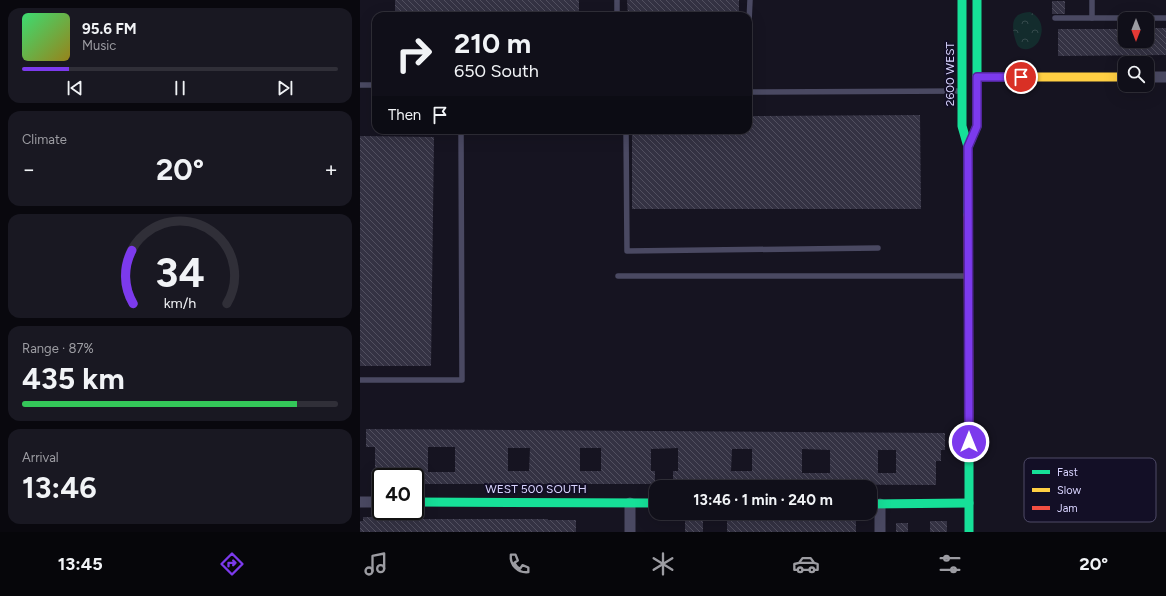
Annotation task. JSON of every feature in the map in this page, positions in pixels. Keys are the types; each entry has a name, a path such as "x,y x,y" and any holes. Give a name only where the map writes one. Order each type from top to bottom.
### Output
{"street":[{"name":"2600 WEST","path":"962,0 962,126 968,147 969,532"},
{"name":"2600 WEST","path":"968,147 977,126 977,0"},
{"path":"977,77 1118,77"},
{"path":"1154,77 1166,77"},
{"path":"360,502 372,502"},
{"name":"WEST 500 SOUTH","path":"424,502 649,503"},
{"path":"630,503 630,532"},
{"path":"877,504 969,503"},
{"path":"877,515 880,532"}],"lane":[{"path":"617,0 617,12"},
{"path":"749,12 750,0"},
{"path":"1092,0 1092,18"},
{"path":"1055,18 1166,18"},
{"path":"360,85 372,85"},
{"path":"752,92 962,91"},
{"path":"360,380 462,380 461,134"},
{"path":"626,134 627,251 878,248"},
{"path":"618,276 968,276"}],"green space":[{"path":"1030,12 1037,17 1041,23 1042,30 1037,44 1031,48 1025,49 1017,45 1013,25 1015,18 1018,15"}],"building":[{"path":"395,0 579,0 579,12 395,12"},
{"path":"627,0 739,0 739,12 628,12"},
{"path":"1052,1 1065,1 1065,14 1052,14"},
{"path":"1154,28 1166,28 1166,55 1058,56 1058,29 1118,29 1118,48 1154,48"},
{"path":"920,115 921,209 632,209 632,134 752,134 752,116"},
{"path":"360,136 434,137 431,366 360,366"},
{"path":"366,429 945,433 945,450 941,450 941,461 936,461 936,485 877,485 877,480 673,480 673,471 678,471 678,448 651,449 651,471 655,471 655,480 649,480 649,484 424,484 424,468 375,468 375,447 366,447","holes":["428,447 455,447 455,472 428,472","508,448 530,448 529,471 508,471","580,448 601,448 601,471 580,471","732,449 752,449 752,471 731,471","802,449 830,450 830,473 802,473","878,450 896,450 896,473 878,473"]},
{"path":"372,472 372,484 371,484"},
{"path":"363,517 372,517 372,520 576,520 576,532 360,532 360,521 363,521"},
{"path":"727,520 856,520 856,532 727,532"},
{"path":"685,521 703,521 703,532 685,532"},
{"path":"930,521 947,521 947,532 930,532"},
{"path":"896,523 908,523 908,532 896,532"}],"traffic: fast":[{"path":"962,0 962,126 968,147 968,215"},
{"path":"968,147 977,126 977,0"},
{"path":"969,425 969,532"},
{"path":"424,502 649,503"},
{"path":"877,504 969,503"}],"traffic: slow":[{"path":"977,77 1118,77"}],"traffic: jam":[{"path":"968,215 969,425"}],"route":[{"path":"969,442 968,147 977,126 977,77 1021,77"}]}
